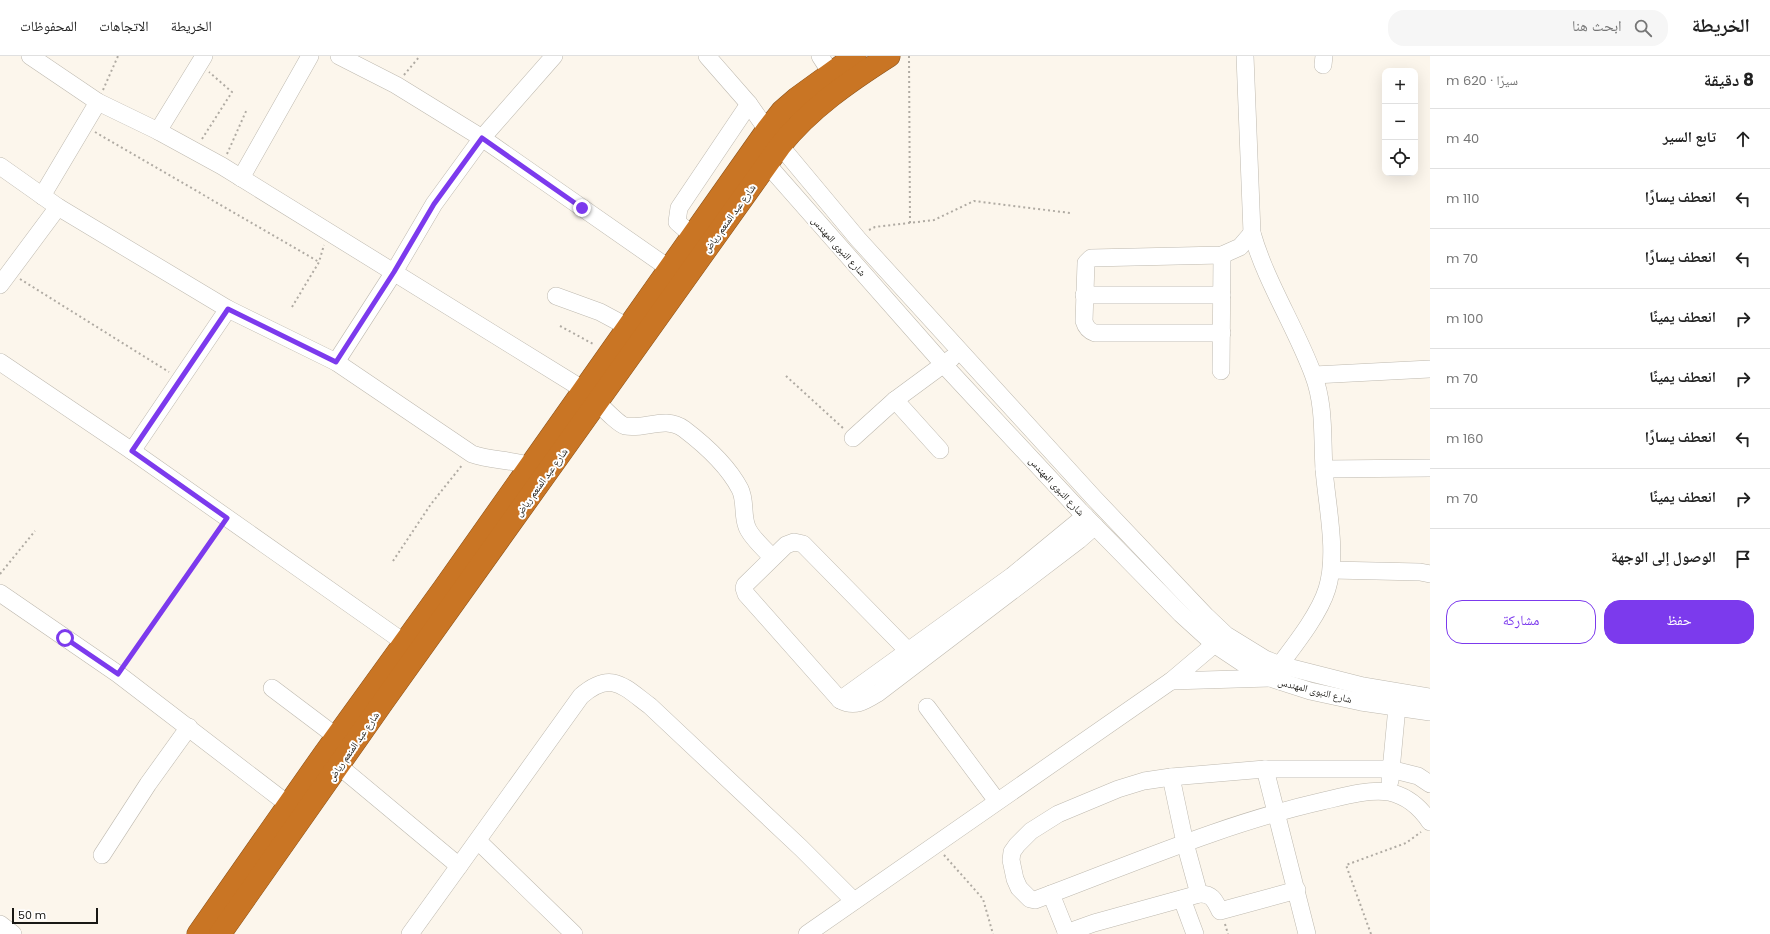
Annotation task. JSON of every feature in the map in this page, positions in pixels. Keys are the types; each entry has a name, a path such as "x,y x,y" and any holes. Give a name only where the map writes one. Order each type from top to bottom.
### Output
{"highway":[{"name":"شارع عبد المنعم رياض","path":"215,931 289,805 377,696 636,333 774,138 782,111 797,98 825,64 855,56"},
{"name":"شارع عبد المنعم رياض","path":"774,138 794,128 809,114 889,56"},
{"name":"شارع عبد المنعم رياض","path":"215,931 333,752 377,696 405,643 530,466 591,396 610,353 636,333 670,269 693,236 760,157"}],"street":[{"path":"30,56 98,102 195,150 394,272 591,396 620,424 633,426 669,423 683,428 718,460 733,478 741,490 747,529 772,557"},
{"path":"241,178 310,56"},
{"path":"339,56 396,85 482,138 670,269"},
{"path":"336,362 394,272 434,204 482,138 554,56"},
{"name":"شارع النبوى المهندس","path":"707,56 749,104 774,138 858,239 1094,498 1145,551 1220,639"},
{"path":"1171,680 1275,672 1318,611 1327,591 1332,570 1324,469 1321,404 1314,375 1260,260 1252,233 1245,56"},
{"path":"158,131 202,60"},
{"path":"42,196 98,102"},
{"path":"693,236 678,222 678,208 749,104"},
{"name":"شارع النبوى المهندس","path":"760,157 944,364 1087,518 1181,614 1220,639 1265,659 1275,672 1310,691 1396,708 1430,712"},
{"path":"0,166 58,207 228,309 336,362 472,454 488,459 520,462 530,466"},
{"path":"3,274 58,207"},
{"path":"1222,333 1095,333 1087,329 1085,325 1085,266 1091,258 1222,255 1240,247 1252,233"},
{"path":"1221,371 1222,255"},
{"path":"1084,295 1222,295"},
{"path":"556,296 600,312 636,333"},
{"path":"132,451 228,309"},
{"path":"853,438 895,400 961,351"},
{"path":"0,362 132,451 405,643"},
{"path":"1314,375 1430,369"},
{"path":"895,400 940,450"},
{"path":"1324,469 1430,468"},
{"path":"913,656 803,544 799,542 791,543 772,557 745,586 745,591 840,700 852,704 865,701 878,693 913,656 990,600 1012,576 1087,518 1094,498"},
{"path":"1131,563 1145,551"},
{"path":"1332,570 1420,572 1430,574"},
{"path":"0,593 118,674 289,805"},
{"path":"807,934 1171,680 1220,639"},
{"name":"شارع النبوى المهندس","path":"1275,672 1430,697"},
{"path":"410,934 478,841 580,696 595,685 609,682 623,686 650,706 801,848 854,901"},
{"path":"272,688 333,752 459,866"},
{"path":"927,707 997,801"},
{"path":"1389,792 1396,708"},
{"path":"102,855 148,784 189,727"},
{"path":"1266,769 1307,934"},
{"path":"1427,826 1422,811 1412,802 1389,792 1372,792 1346,796 1277,811 1185,843 1035,900 1030,899 1019,888 1015,879 1011,860 1012,852 1031,831 1058,814 1118,789 1144,781 1171,777 1266,769 1390,769 1418,776 1430,784"},
{"path":"1171,777 1185,843 1199,894"},
{"path":"478,841 574,934"},
{"path":"1051,894 1066,934 1094,923 1199,894 1205,893 1213,898 1220,911 1297,890"},
{"path":"1182,899 1195,934"},
{"path":"0,924 13,934"}],"path":[{"path":"98,102 118,56"},
{"path":"396,85 420,56"},
{"path":"910,56 910,224"},
{"path":"195,150 232,92 202,60"},
{"path":"222,166 247,109"},
{"path":"84,126 319,262"},
{"path":"858,239 875,227 934,220 974,201 1070,213"},
{"path":"292,307 319,262 328,232"},
{"path":"3,274 181,380"},
{"path":"560,326 610,353"},
{"path":"786,376 853,438"},
{"path":"393,561 430,504 472,454"},
{"path":"118,674 227,518"},
{"path":"0,574 35,531"},
{"path":"1371,934 1346,866 1406,842 1427,826"},
{"path":"935,845 983,899 993,934"}],"route":[{"path":"65,638 118,674 227,518 132,451 228,309 286,336 336,362 394,272 434,204 482,138 582,208"}]}
